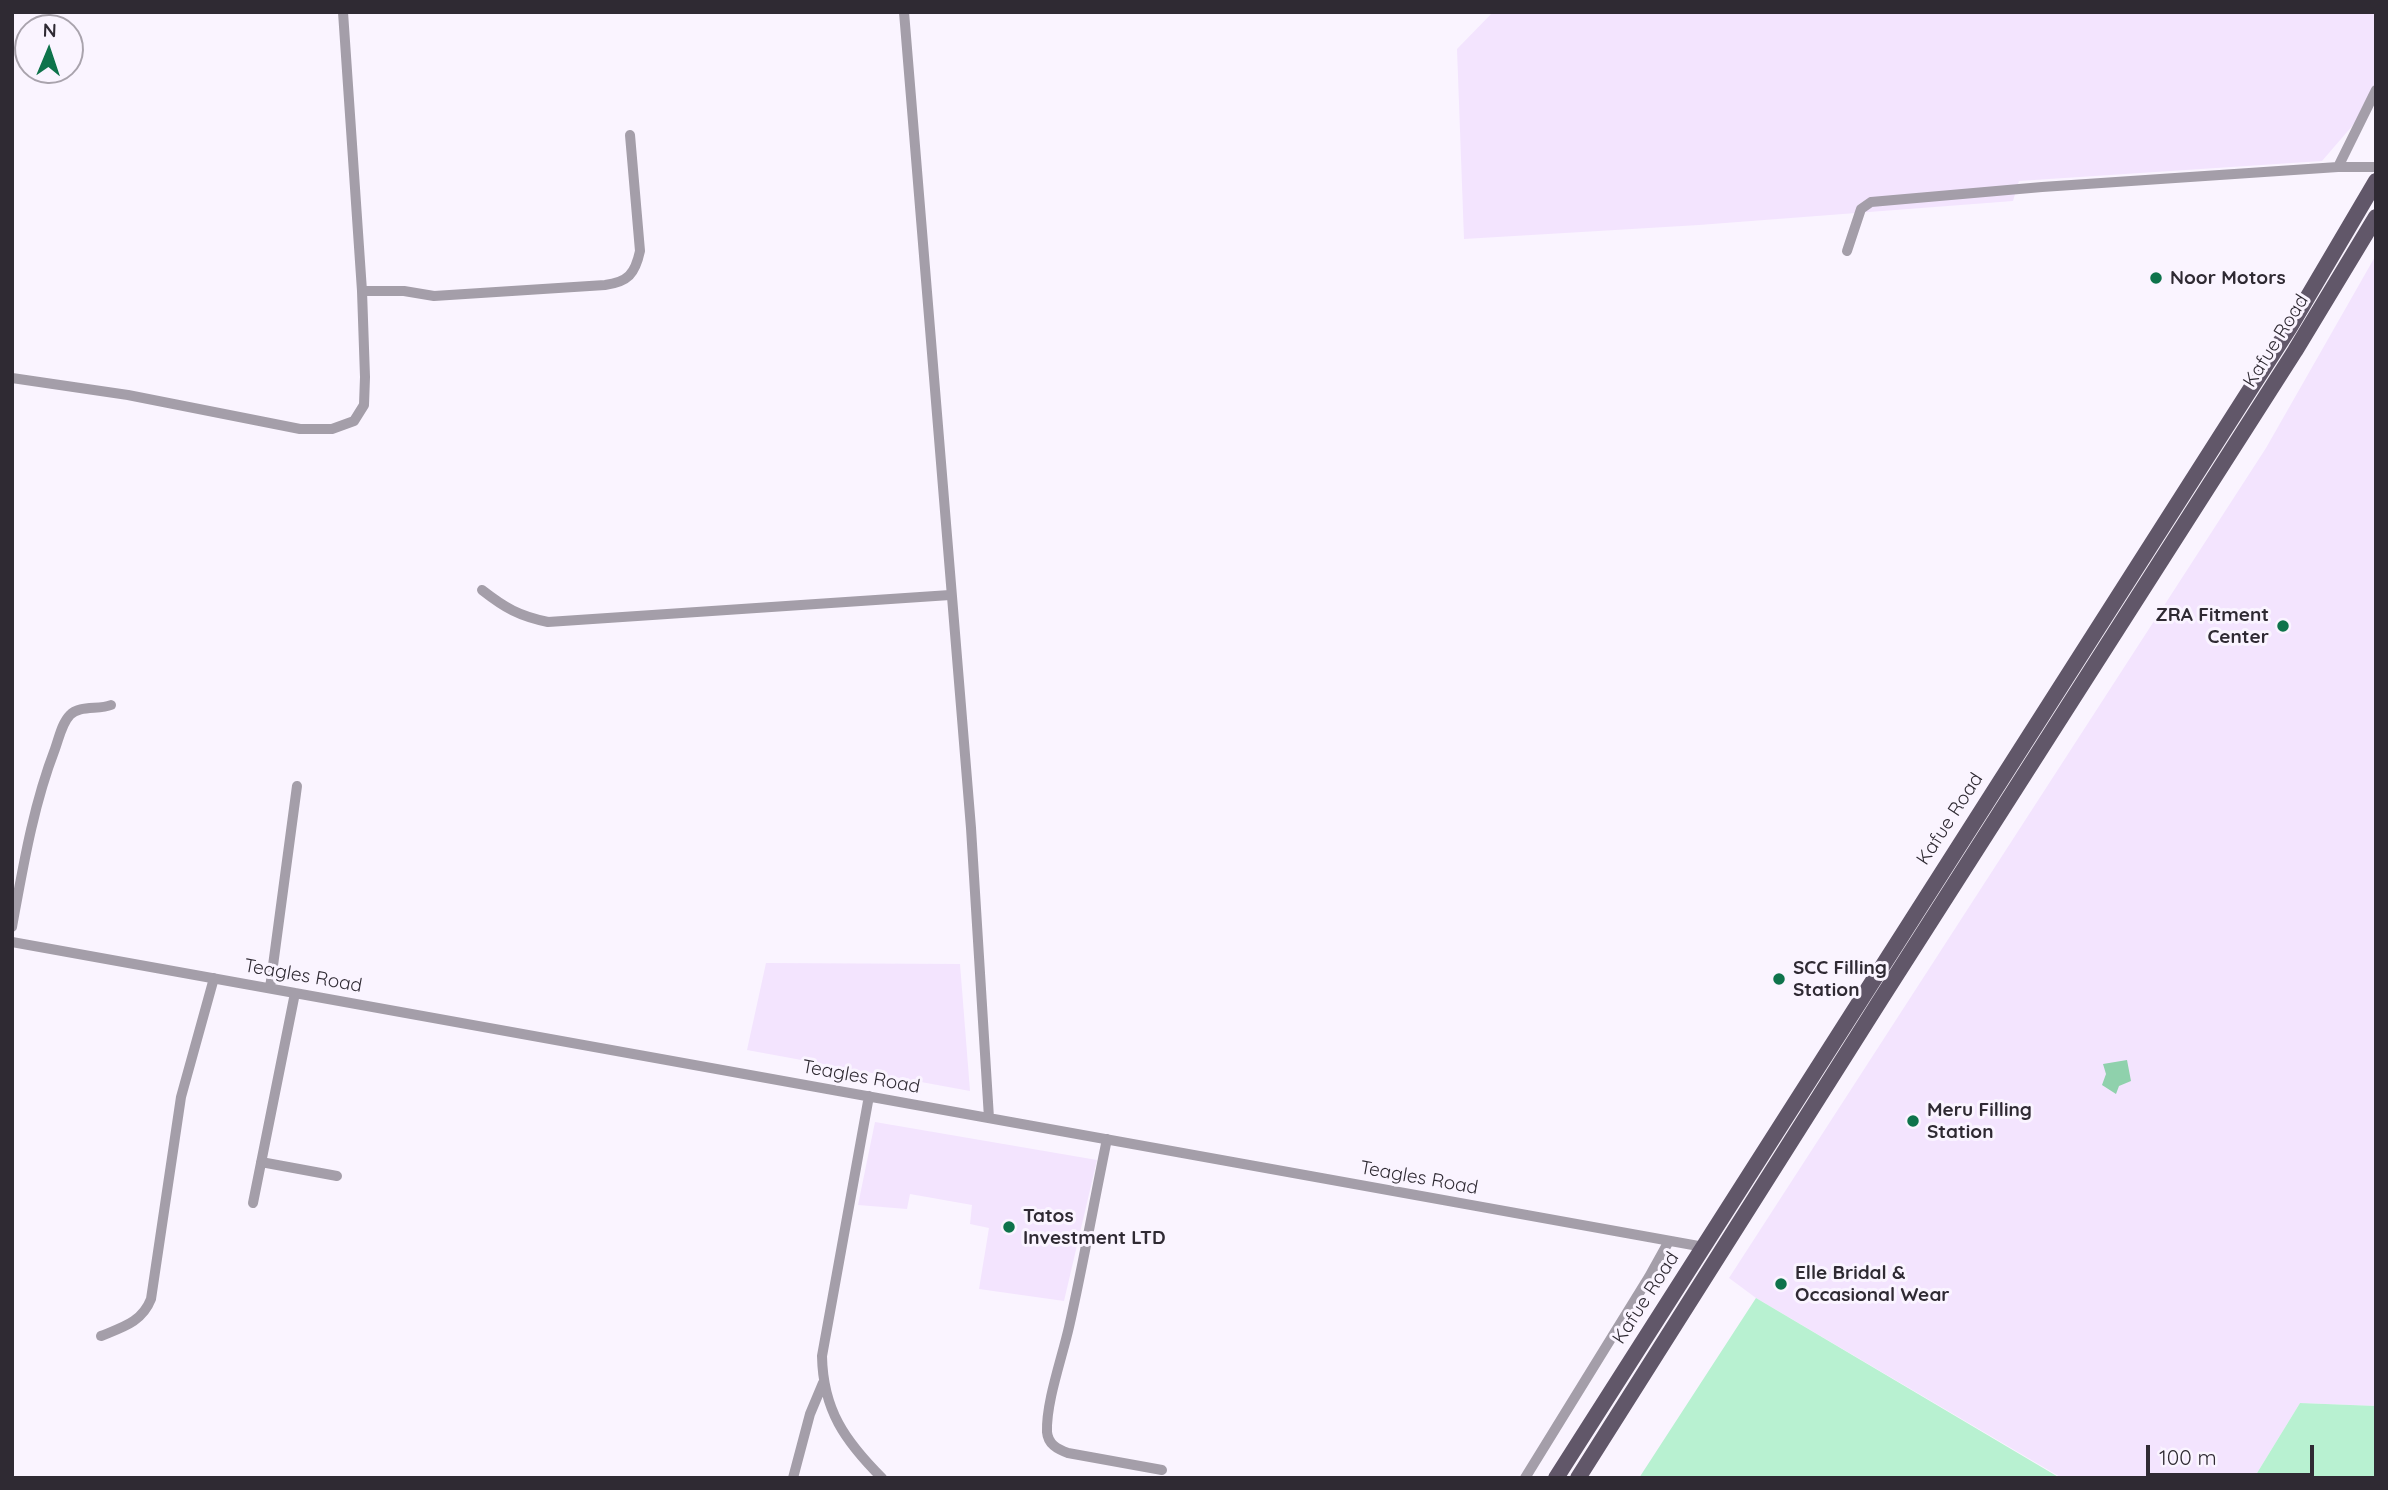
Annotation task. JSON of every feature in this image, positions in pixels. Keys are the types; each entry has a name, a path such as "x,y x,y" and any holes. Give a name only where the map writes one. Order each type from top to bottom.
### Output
{"main road":[{"name":"Kafue Road","path":"1556,1478 2290,327 2376,181"},
{"name":"Kafue Road","path":"1578,1478 2287,362 2376,217"}],"street":[{"path":"12,377 128,395 300,429 332,429 354,421 364,405 362,291 343,12"},
{"path":"904,12 971,828 989,1118"},
{"path":"2338,167 2376,90"},
{"path":"362,291 404,291 434,296 619,283 631,276 640,251 630,135"},
{"path":"1847,251 1861,209 1871,202 2042,187 2338,167 2376,167"},
{"path":"482,590 508,610 526,618 548,622 950,595"},
{"path":"12,927 29,839 46,773 63,725 76,710 111,705"},
{"path":"270,988 297,786"},
{"name":"Teagles Road","path":"12,942 1704,1247"},
{"path":"101,1336 137,1321 146,1311 151,1299 181,1097 214,978"},
{"path":"253,1203 295,993"},
{"path":"869,1096 822,1356 822,1383 835,1419 860,1456 882,1478"},
{"path":"1107,1139 1049,1412 1047,1434 1051,1444 1057,1449 1162,1470"},
{"path":"261,1162 337,1176"},
{"path":"1525,1478 1669,1241"},
{"path":"793,1478 810,1414 822,1383"}],"shaded area":[{"path":"1493,12 2376,12 2376,87 2360,117 2322,161 2019,181 2013,201 1699,225 1464,239 1457,49"},
{"path":"2376,255 2376,1406 2300,1403 2254,1478 2062,1478 1756,1298 1729,1278 2266,448"},
{"path":"766,963 960,964 970,1091 747,1050"},
{"path":"2127,1060 2131,1081 2119,1086 2116,1094 2102,1085 2106,1074 2103,1064"},
{"name":"Tatos Investment LTD","path":"875,1122 1097,1160 1064,1301 979,1289 989,1228 970,1224 972,1205 910,1194 907,1209 858,1205"},
{"path":"1756,1298 2060,1478 1639,1478"},
{"path":"2300,1403 2376,1406 2376,1478 2254,1478"}],"place":[{"name":"Noor Motors","path":"2156,278"},
{"name":"ZRA Fitment Center","path":"2283,626"},
{"name":"SCC Filling Station","path":"1779,979"},
{"name":"Meru Filling Station","path":"1913,1121"},
{"name":"Tatos Investment LTD","path":"1009,1227"},
{"name":"Elle Bridal & Occasional Wear","path":"1781,1284"}]}
